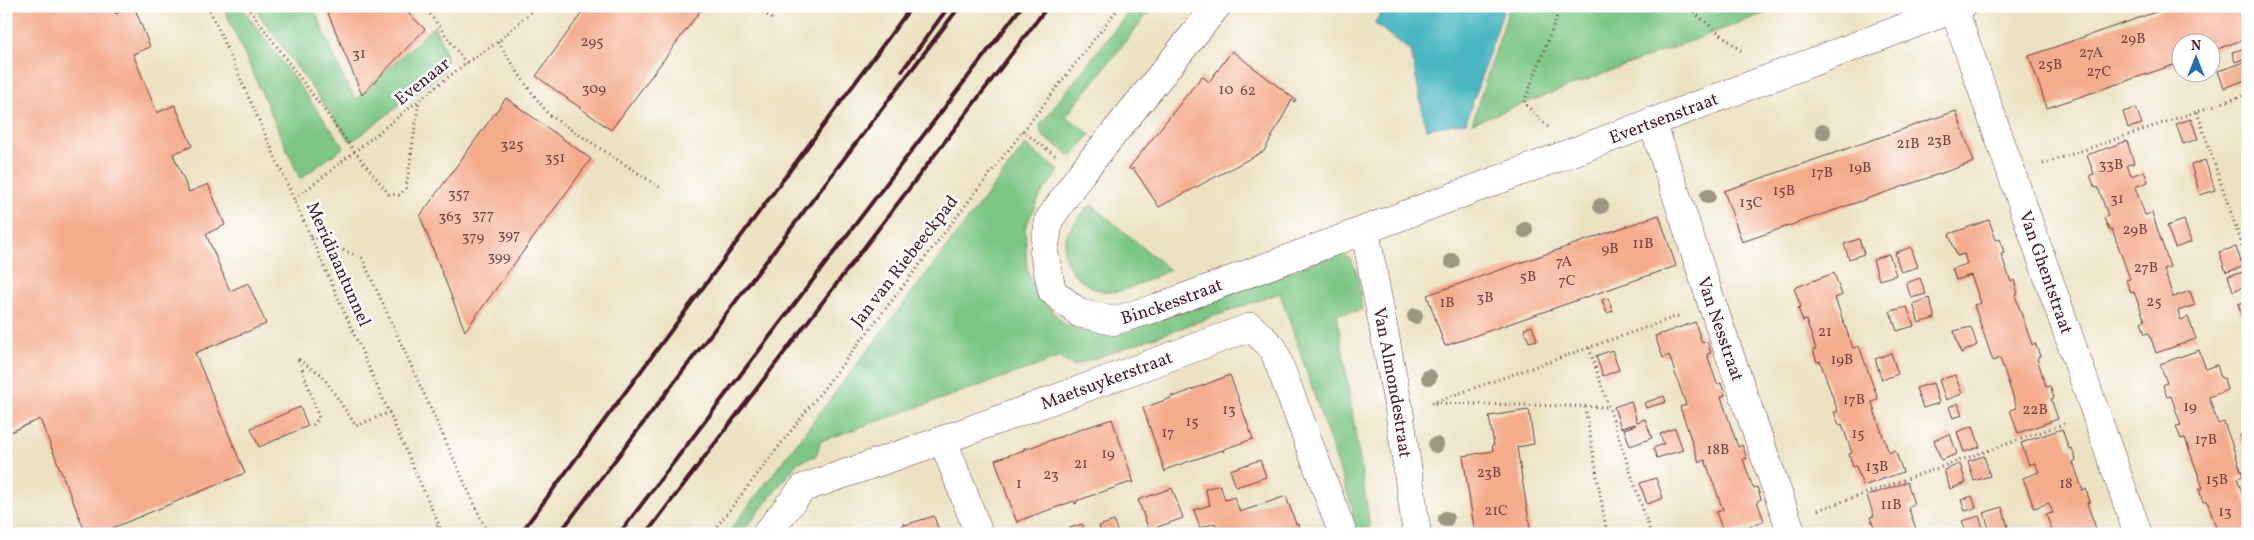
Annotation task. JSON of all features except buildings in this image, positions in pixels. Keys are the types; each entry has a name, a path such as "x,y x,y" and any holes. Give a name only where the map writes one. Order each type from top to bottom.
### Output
{"street":[{"name":"Binckesstraat","path":"1217,6 1080,175 1049,220 1044,252 1052,291 1079,312 1113,321 1159,307 1365,231"},
{"name":"Evertsenstraat","path":"1365,231 1652,121 1958,8"},
{"name":"Van Ghentstraat","path":"1958,8 2012,175 2138,534"},
{"name":"Van Nesstraat","path":"1652,121 1712,304 1790,527"},
{"name":"Van Almondestraat","path":"1365,231 1399,410 1418,534"},
{"name":"Maetsuykerstraat","path":"766,534 802,488 944,440 1250,327 1273,348 1343,534"},
{"path":"944,440 979,534"}],"path":[{"name":"Meridiaantunnel","path":"208,6 443,534"},
{"path":"247,6 355,152 389,194 400,195 406,188 419,101"},
{"name":"Evenaar","path":"424,6 466,63"},
{"name":"Evenaar","path":"295,199 466,63 498,42 537,6"},
{"path":"755,6 774,20"},
{"name":"Jan van Riebeeckpad","path":"711,534 1120,6"},
{"path":"1561,6 1524,103 1574,152"},
{"path":"1686,6 1773,76"},
{"path":"498,42 526,86 549,115 660,188"},
{"path":"2012,175 2248,94"},
{"path":"2197,112 2248,262"},
{"path":"1022,131 1080,175"},
{"path":"311,235 362,258 488,534"},
{"path":"1399,410 1432,403 1712,304"},
{"path":"1589,348 1651,534"},
{"path":"313,425 319,418 299,360 322,375 356,426 390,412"},
{"path":"1432,403 1585,408 1609,407"},
{"path":"1585,408 1607,534"},
{"path":"1746,534 1790,527 2096,413"},
{"path":"430,534 439,524"}],"green space":[{"path":"223,6 241,6 344,147 300,179"},
{"path":"253,6 313,6 344,80 356,99 434,26 445,50 446,62 441,74 351,142"},
{"path":"1133,6 1154,6 1066,116 1090,134 1072,156 1042,136 1040,125"},
{"path":"1510,6 1784,6 1472,123"},
{"path":"1025,145 1059,171 1041,194 1025,228 1027,269 1039,298 1065,324 1095,334 1123,333 1341,252 1348,257 1356,269 1362,310 1337,314 1370,527 1349,531 1344,517 1354,513 1280,293 1073,366 1059,358 821,441 816,456 798,462 741,534 727,534"},
{"path":"1091,204 1170,270 1132,287 1108,292 1086,284 1077,277 1065,257 1064,246 1067,235 1072,227"}],"water":[{"path":"1387,6 1505,6 1466,122 1426,129 1411,51 1374,23"}],"railway":[{"path":"520,534 912,6"},
{"path":"902,71 949,6"},
{"path":"559,534 960,6"},
{"path":"619,534 1022,6"},
{"path":"646,534 1048,6"}]}
